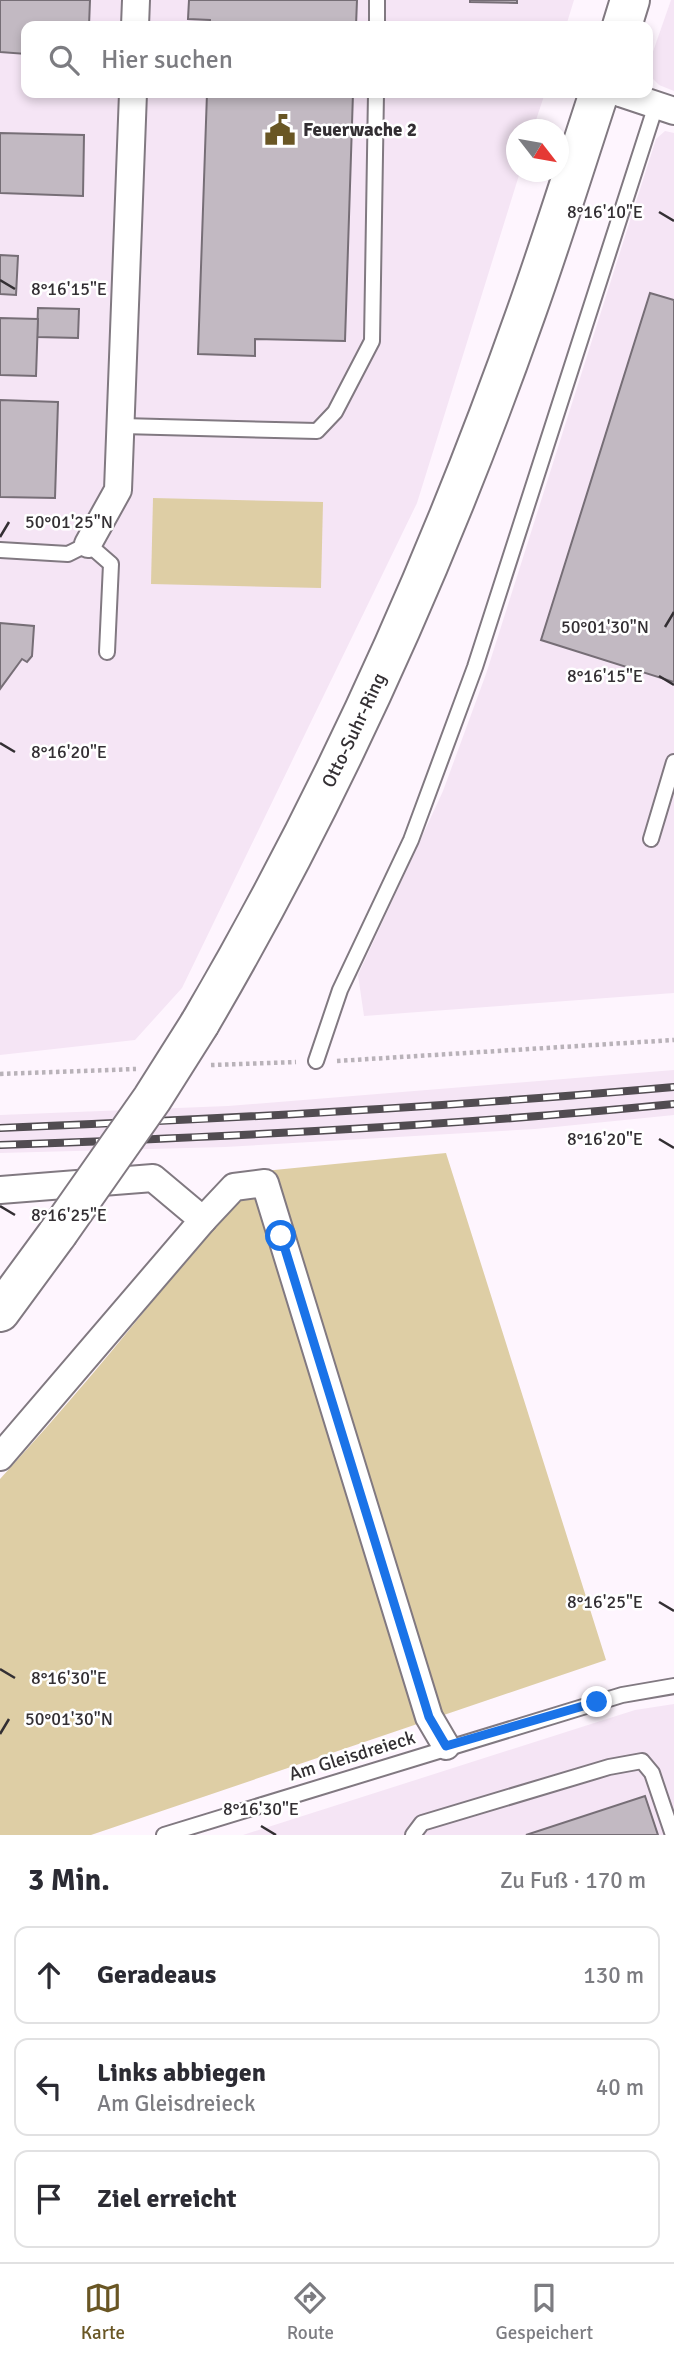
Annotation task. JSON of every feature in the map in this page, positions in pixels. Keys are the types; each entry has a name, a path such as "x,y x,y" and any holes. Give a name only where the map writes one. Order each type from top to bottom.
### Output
{"street":[{"path":"135,21 136,0"},
{"path":"624,21 630,0"},
{"path":"88,544 118,490 133,98"},
{"name":"Otto-Suhr-Ring","path":"0,1312 152,1099 200,1023 285,873 362,718 424,574 526,314 597,98"},
{"path":"635,98 665,108"},
{"path":"0,1190 153,1178 202,1220"},
{"path":"0,1457 202,1220 234,1187 265,1183 429,1717 446,1746"}],"lane":[{"path":"377,0 377,21"},
{"path":"122,426 317,431 335,412 372,341 376,98"},
{"path":"316,1061 340,990 411,840 475,667 665,108"},
{"path":"0,550 68,554 88,544 111,564 107,652"},
{"path":"651,839 674,762"},
{"name":"Am Gleisdreieck","path":"164,1835 446,1746 622,1695 674,1686"},
{"path":"413,1835 422,1823 609,1767 642,1760 652,1773 673,1835"}],"path":[{"path":"316,1061 369,1061 674,1040"}],"shaded area":[{"path":"0,0 574,0 568,21 21,21 21,98 543,98 536,119 506,119 506,182 517,182 417,503 182,988 135,1040 0,1055"},
{"path":"671,0 674,0 674,91 659,85 653,79 653,52"},
{"path":"665,131 674,133 674,993 364,1016 358,975 443,791 486,674 656,139"},
{"path":"153,498 323,502 321,588 151,584"},
{"path":"674,1070 674,1115 535,1129 225,1147 0,1153 0,1115 228,1106"},
{"path":"446,1153 606,1660 91,1835 0,1835 0,1479 130,1328 254,1172"},
{"path":"674,1704 674,1835 243,1835 635,1710"}],"building":[{"path":"0,0 90,0 89,21 21,21 21,54 0,52"},
{"path":"189,0 357,0 356,21 188,19"},
{"path":"517,0 517,3 470,2"},
{"path":"207,98 353,98 345,341 255,339 255,356 198,354"},
{"path":"0,133 84,135 83,196 0,193"},
{"path":"0,255 18,256 16,295 0,294"},
{"path":"650,293 674,300 674,682 541,640"},
{"path":"38,308 79,309 78,338 37,337"},
{"path":"0,318 38,319 36,376 0,375"},
{"path":"0,400 58,402 55,498 0,497"},
{"path":"0,623 34,626 32,656 27,662 22,659 0,689"},
{"path":"645,1796 658,1835 526,1835"}],"railway":[{"path":"0,1128 337,1112 674,1087"},
{"path":"0,1145 337,1130 674,1104"}],"place":[{"name":"Feuerwache 2","path":"280,130"}],"route":[{"path":"281,1236 429,1717 446,1746 597,1702"}]}
